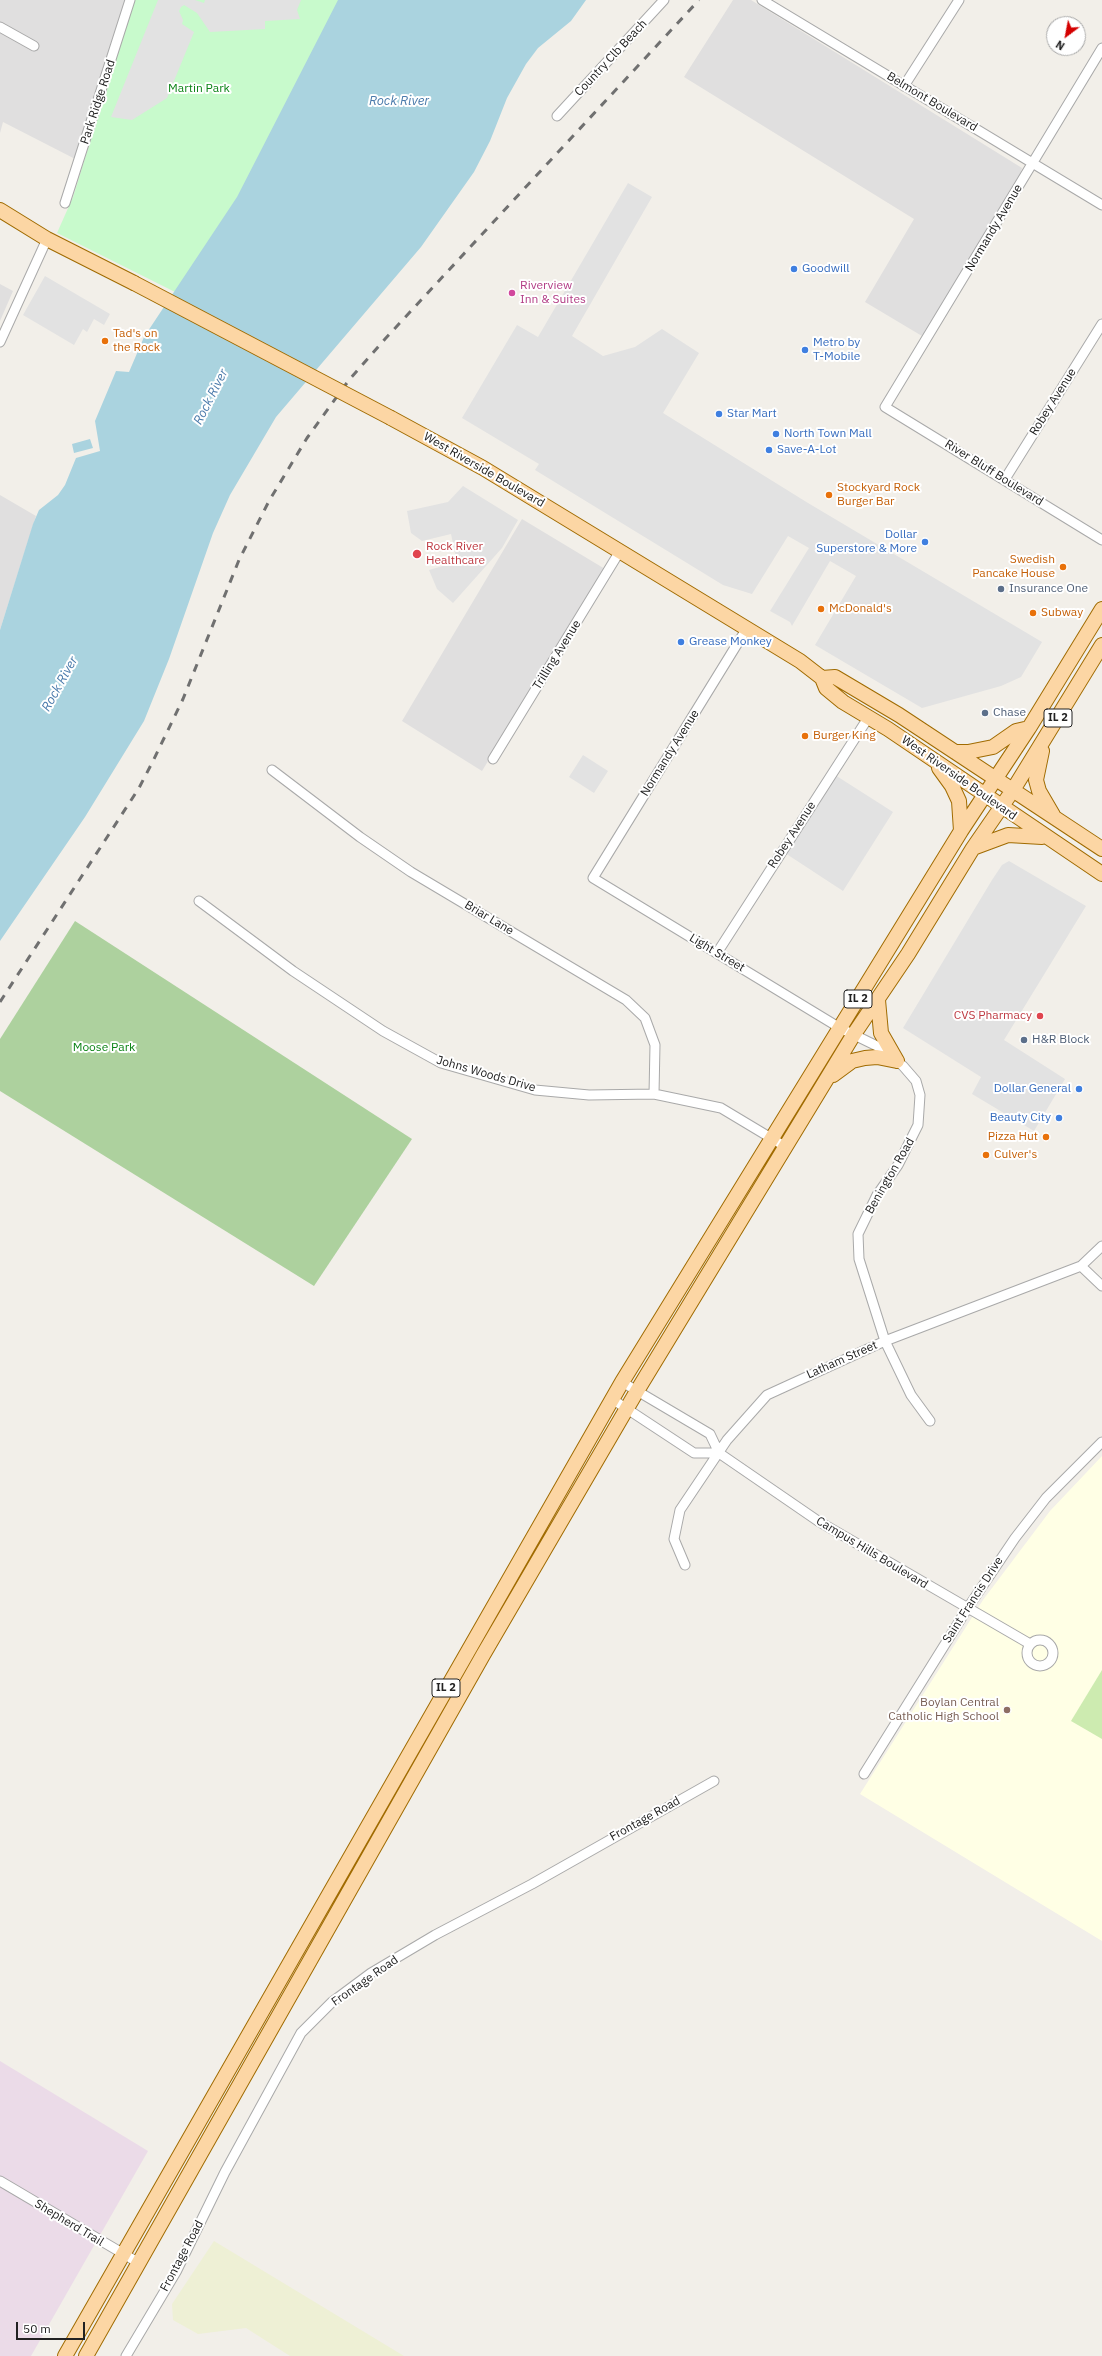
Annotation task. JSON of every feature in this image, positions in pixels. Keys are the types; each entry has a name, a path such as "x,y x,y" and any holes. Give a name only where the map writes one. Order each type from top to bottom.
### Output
{"main road":[{"name":"West Riverside Boulevard","path":"0,210 46,239 134,283 483,468 800,661 822,678 826,688 868,718 1102,874"},
{"name":"IL 2","path":"65,2356 622,1382 770,1139 961,831 1029,728 1102,609"},
{"name":"IL 2","path":"86,2356 483,1655 637,1391 854,1034 908,954 973,848 1002,808 1102,645"},
{"name":"West Riverside Boulevard","path":"822,678 835,677 853,687 1102,849"},
{"path":"955,752 968,752 993,747 1016,731 1029,728"},
{"path":"1045,740 1036,780 1039,791 1056,818"},
{"path":"933,760 952,786 959,801 961,831"},
{"path":"973,848 1008,835 1024,834 1046,838"},
{"path":"878,1000 881,1033 897,1061"},
{"path":"826,1081 852,1061 876,1057 897,1061"}],"street":[{"name":"Park Ridge Road","path":"65,203 130,0"},
{"name":"Country Clb Beach","path":"557,116 664,0"},
{"name":"Belmont Boulevard","path":"762,0 1102,205"},
{"path":"904,86 959,0"},
{"path":"0,27 34,46"},
{"name":"Normandy Avenue","path":"885,407 1102,48"},
{"path":"0,342 46,239"},
{"name":"Robey Avenue","path":"1005,479 1102,324"},
{"name":"River Bluff Boulevard","path":"885,407 1005,479 1102,540"},
{"name":"Trilling Avenue","path":"493,759 620,551"},
{"name":"Normandy Avenue","path":"593,878 747,628"},
{"name":"Robey Avenue","path":"717,953 868,718"},
{"name":"Briar Lane","path":"272,770 360,837 411,872 626,1000 645,1018 654,1045 654,1094"},
{"name":"Light Street","path":"593,878 840,1028"},
{"name":"Johns Woods Drive","path":"199,901 293,971 384,1031 441,1063 535,1090 589,1095 654,1094 721,1108 770,1139 786,1147"},
{"name":"Benington Road","path":"840,1028 879,1047 897,1061 916,1080 920,1095 918,1125 898,1165 877,1195 858,1234 859,1259 886,1341 911,1395 930,1421"},
{"name":"Latham Street","path":"684,1565 674,1539 680,1510 727,1440 767,1394 886,1341 1081,1266 1102,1246"},
{"path":"1081,1266 1102,1286"},
{"path":"612,1399 694,1453 719,1453 710,1434 622,1382"},
{"name":"Saint Francis Drive","path":"864,1774 967,1609 1015,1538 1046,1498 1102,1442"},
{"name":"Campus Hills Boulevard","path":"719,1453 818,1521 967,1609 1030,1644"},
{"name":"Frontage Road","path":"126,2356 176,2272 225,2172 301,2033 332,2002 371,1973 435,1935 532,1884 714,1781"},
{"name":"Shepherd Trail","path":"0,2181 122,2255 139,2263"}],"shaded area":[{"path":"0,0 134,0 83,163 3,122 0,133"},
{"path":"158,0 195,0 204,3 205,0 301,0 297,10 300,19 265,21 265,29 210,32 197,13 184,5 179,11 183,20 182,24 194,32 167,98 132,120 111,117"},
{"path":"733,0 751,0 1022,168 1020,177 922,336 865,302 914,219 684,77"},
{"path":"628,183 652,197 572,336 603,356 635,347 662,329 699,353 663,413 808,503 1042,642 1021,677 1001,686 922,708 815,645 856,576 830,561 792,626 790,622 770,611 809,548 788,536 752,594 723,585 535,470 539,464 462,418 517,325 538,337"},
{"path":"45,276 110,314 104,325 94,319 87,332 83,329 74,345 23,315"},
{"path":"0,284 13,291 0,321"},
{"path":"463,486 518,520 502,548 453,603 437,589 429,570 457,562 451,534 422,541 411,533 407,511 448,502"},
{"path":"0,495 36,516 0,630"},
{"path":"522,519 605,569 482,771 402,721"},
{"path":"583,755 608,771 594,793 569,777"},
{"path":"835,775 893,812 843,891 785,853"},
{"path":"1009,861 1086,906 1004,1040 1065,1079 1034,1131 972,1094 981,1077 903,1028 992,880 1002,865"},
{"name":"Boylan Central Catholic High School","path":"1102,1456 1102,1941 860,1794 983,1600 1050,1511"},
{"path":"0,2061 148,2151 31,2356 0,2356"},
{"path":"214,2241 404,2356 290,2356 246,2328 198,2334 173,2320 172,2304"}],"green space":[{"name":"Martin Park","path":"134,0 342,0 274,138 179,294 57,233 73,197"},
{"name":"Moose Park","path":"75,921 412,1139 314,1286 0,1091 0,1039"},
{"path":"1102,1670 1102,1739 1071,1721"}],"water":[{"name":"Rock River","path":"338,0 586,0 571,21 538,48 526,64 507,98 490,141 474,172 421,247 276,417 230,495 213,533 169,659 144,721 85,817 0,941 0,630 33,524 39,510 58,495 65,485 76,458 100,451 95,421 116,371 129,372 144,337 237,197"},
{"path":"90,439 93,448 74,453 72,444"}],"railway":[{"path":"0,1002 139,788 183,699 239,560 269,501 307,438 349,380 385,339 699,0"}],"place":[{"name":"Goodwill","path":"794,269"},
{"name":"Riverview Inn & Suites","path":"512,293"},
{"name":"Tad's on the Rock","path":"105,341"},
{"name":"Metro by T-Mobile","path":"805,350"},
{"name":"Star Mart","path":"719,414"},
{"name":"North Town Mall","path":"776,434"},
{"name":"Save-A-Lot","path":"769,450"},
{"name":"Stockyard Rock Burger Bar","path":"829,495"},
{"name":"Dollar Superstore & More","path":"925,542"},
{"name":"Rock River Healthcare","path":"417,554"},
{"name":"Swedish Pancake House","path":"1063,567"},
{"name":"Insurance One","path":"1001,589"},
{"name":"McDonald's","path":"821,609"},
{"name":"Subway","path":"1033,613"},
{"name":"Grease Monkey","path":"681,642"},
{"name":"Chase","path":"985,713"},
{"name":"Burger King","path":"805,736"},
{"name":"CVS Pharmacy","path":"1040,1016"},
{"name":"H&R Block","path":"1024,1040"},
{"name":"Dollar General","path":"1079,1089"},
{"name":"Beauty City","path":"1059,1118"},
{"name":"Pizza Hut","path":"1046,1137"},
{"name":"Culver's","path":"986,1155"},
{"name":"Boylan Central Catholic High School","path":"1007,1710"}]}
